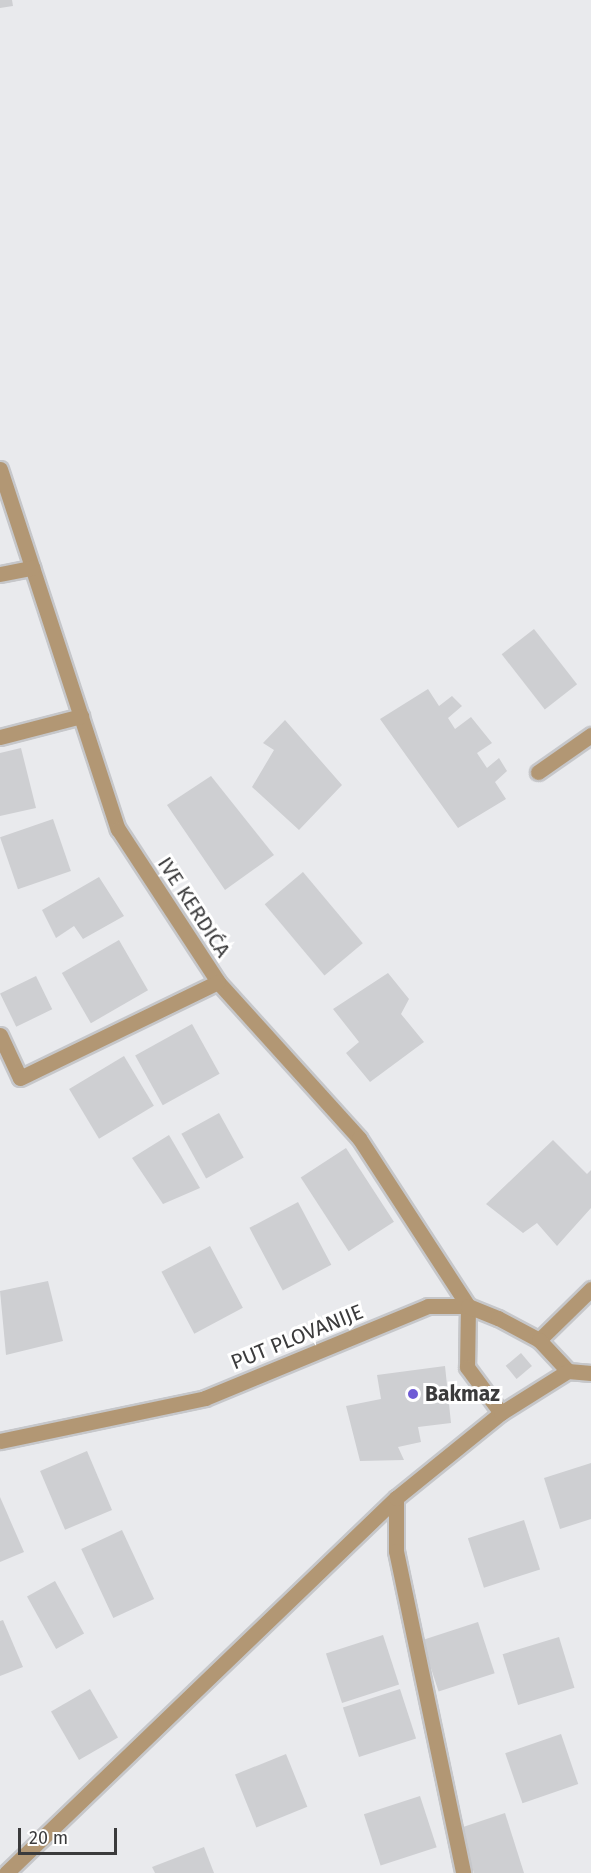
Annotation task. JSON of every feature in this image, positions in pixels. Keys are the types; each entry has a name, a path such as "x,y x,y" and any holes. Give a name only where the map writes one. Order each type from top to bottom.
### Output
{"street":[{"name":"IVE KERDIĆA","path":"0,469 118,829 218,982 359,1138 468,1306"},
{"path":"0,573 33,568"},
{"path":"0,737 81,716"},
{"path":"538,772 591,735"},
{"path":"0,1035 20,1078 218,982"},
{"path":"539,1340 591,1289"},
{"name":"PUT PLOVANIJE","path":"0,1442 205,1398 428,1306 468,1306 539,1340 568,1371"},
{"path":"468,1306 467,1367 501,1413"},
{"path":"6,1873 396,1498 501,1413 568,1371 591,1372"},
{"path":"396,1498 396,1551 463,1873"}],"building":[{"path":"0,0 12,0 13,6 0,8"},
{"path":"534,629 577,684 545,709 502,654"},
{"path":"428,689 439,706 452,696 462,706 448,718 455,729 471,717 492,743 477,753 487,768 499,758 507,771 495,782 506,799 458,828 380,719"},
{"path":"285,720 342,785 299,830 252,787 274,750 263,743"},
{"path":"21,748 36,808 0,816 0,753"},
{"path":"211,776 274,855 225,890 167,805"},
{"path":"53,819 71,871 18,889 0,837"},
{"path":"303,872 363,943 324,975 265,904"},
{"path":"99,877 124,916 83,939 74,926 56,938 42,910"},
{"path":"119,940 148,990 91,1023 62,973"},
{"path":"388,973 409,999 401,1014 424,1042 370,1082 346,1053 359,1042 333,1009"},
{"path":"36,976 52,1009 16,1027 0,994"},
{"path":"192,1024 220,1074 163,1105 135,1056"},
{"path":"124,1056 154,1106 99,1139 69,1089"},
{"path":"219,1113 244,1158 206,1178 181,1134"},
{"path":"169,1135 200,1188 163,1204 132,1158"},
{"path":"553,1140 587,1174 591,1170 591,1208 557,1246 537,1223 523,1233 486,1204"},
{"path":"346,1148 394,1222 349,1251 301,1177"},
{"path":"298,1202 331,1265 283,1291 249,1228"},
{"path":"210,1246 243,1308 194,1334 161,1272"},
{"path":"48,1281 63,1341 6,1355 0,1291"},
{"path":"521,1353 532,1366 517,1379 506,1366"},
{"path":"445,1366 451,1423 418,1427 421,1442 398,1447 404,1460 360,1461 346,1406 381,1399 377,1375"},
{"path":"87,1451 112,1510 65,1530 40,1471"},
{"path":"591,1463 591,1519 560,1529 544,1478"},
{"path":"0,1497 24,1552 0,1562"},
{"path":"524,1520 540,1569 484,1588 468,1538"},
{"path":"122,1530 154,1599 113,1618 81,1549"},
{"path":"55,1581 84,1633 56,1649 27,1597"},
{"path":"3,1620 23,1667 0,1676 0,1621"},
{"path":"478,1622 495,1673 439,1692 422,1640"},
{"path":"383,1635 399,1684 342,1703 326,1654"},
{"path":"559,1637 574,1688 518,1705 503,1654"},
{"path":"90,1689 118,1737 79,1760 51,1712"},
{"path":"400,1689 416,1738 359,1757 343,1708"},
{"path":"561,1734 578,1784 522,1803 505,1753"},
{"path":"286,1754 307,1807 256,1827 235,1775"},
{"path":"420,1796 437,1847 381,1866 364,1814"},
{"path":"505,1813 524,1873 474,1873 460,1828"},
{"path":"204,1847 214,1873 155,1873 152,1867"}],"place":[{"name":"Bakmaz","path":"413,1394"}]}
